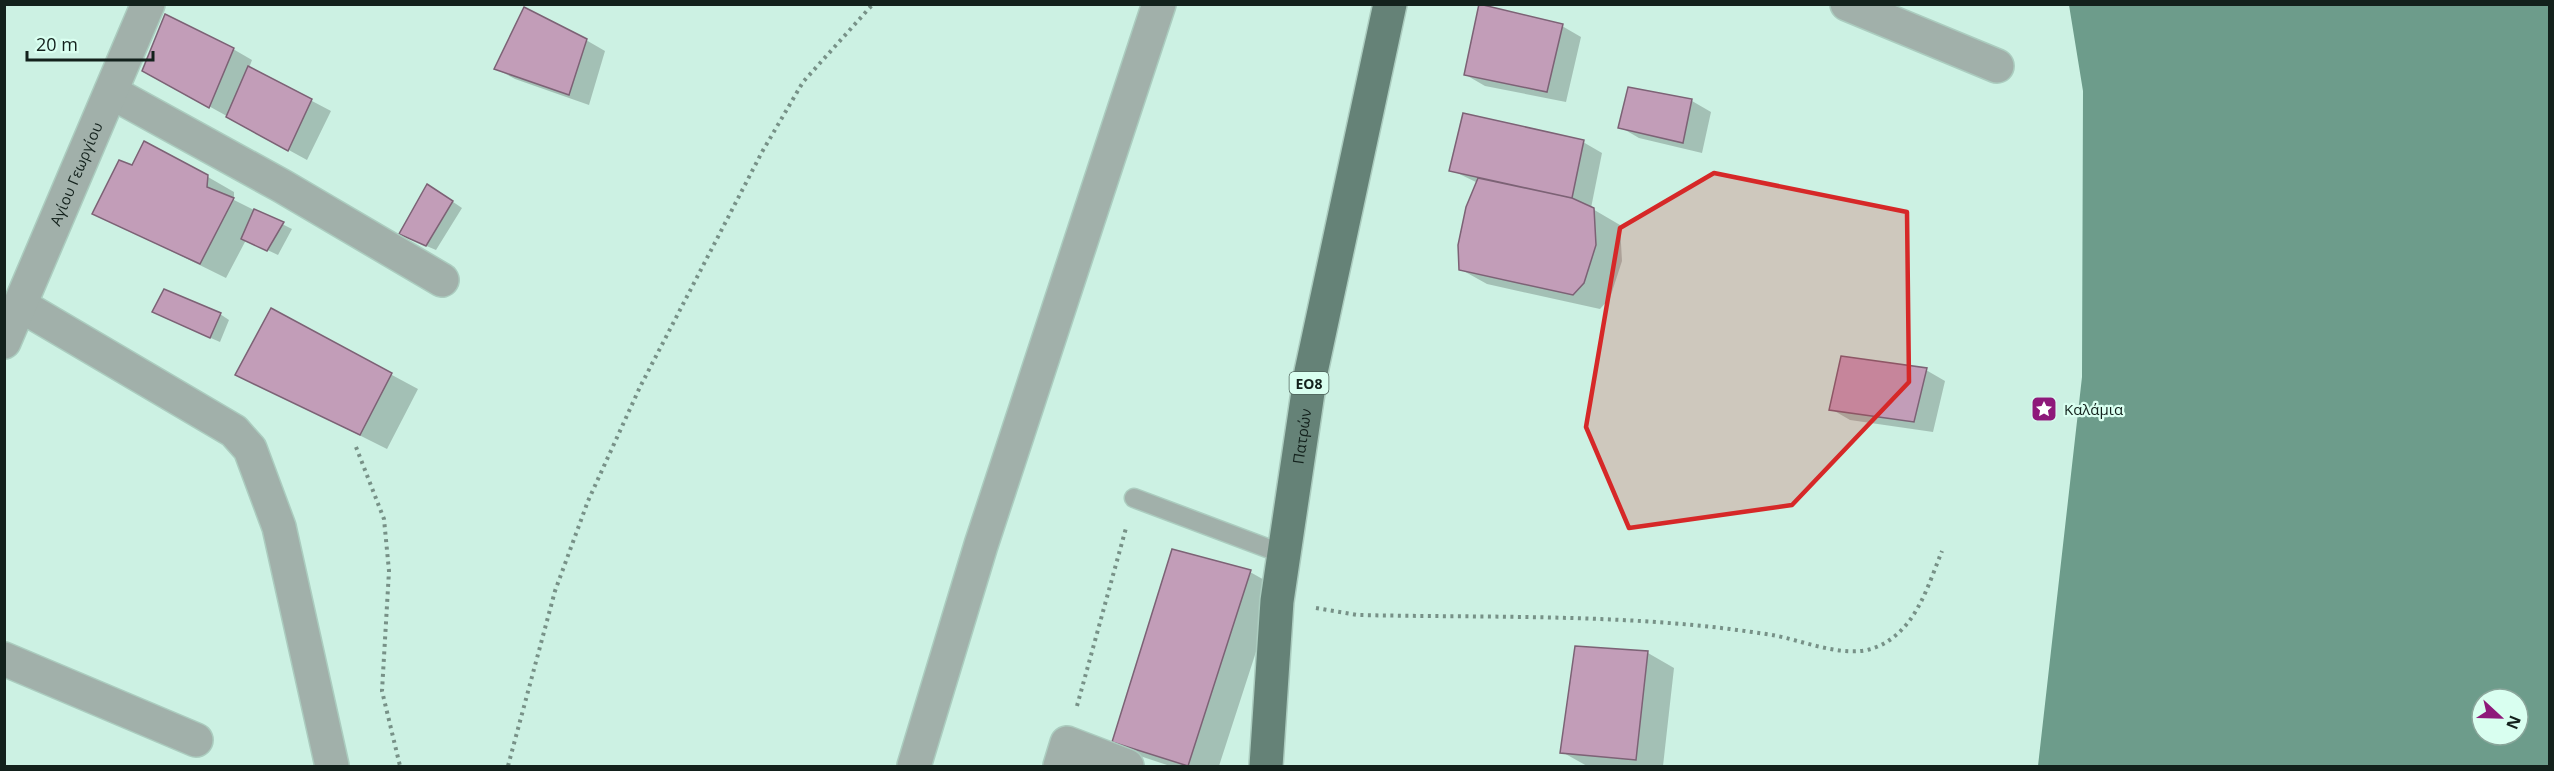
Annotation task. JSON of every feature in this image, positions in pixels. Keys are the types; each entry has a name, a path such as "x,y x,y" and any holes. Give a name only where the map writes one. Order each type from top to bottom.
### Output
{"main road":[{"name":"Πατρών","path":"1266,766 1277,601 1311,372 1390,4"}],"street":[{"name":"Αγίου Γεωργίου","path":"4,342 148,4"},
{"path":"914,766 981,545 1159,4"},
{"path":"1846,4 1997,66"},
{"path":"111,92 282,186 442,280"},
{"path":"20,305 234,431 250,449 279,527 332,766"},
{"path":"4,659 196,740"},
{"path":"1064,755 1127,766"}],"lane":[{"path":"1134,498 1283,554"}],"path":[{"path":"508,766 555,591 588,501 640,387 762,152 803,82 873,4"},
{"path":"356,447 384,519 389,571 382,691 400,766"},
{"path":"1064,755 1134,498"},
{"path":"1277,601 1359,615 1708,625 1789,638 1846,651 1872,649 1896,638 1919,608 1942,551"}],"highlighted area":[{"path":"1714,173 1907,212 1909,382 1792,505 1629,528 1586,427 1620,228"}],"shaded area":[{"path":"2069,5 2549,5 2549,766 2038,766 2082,377 2083,91"}],"building":[{"path":"1479,4 1563,24 1547,92 1464,75"},
{"path":"524,7 587,39 569,95 494,69"},
{"path":"165,14 234,48 209,108 142,71"},
{"path":"248,66 312,99 288,151 226,117"},
{"path":"1628,87 1692,99 1683,143 1618,128"},
{"path":"1463,113 1584,140 1572,198 1449,171"},
{"path":"144,141 208,175 207,187 234,198 200,264 92,214 119,160 132,165"},
{"path":"1478,178 1572,198 1594,208 1596,245 1584,283 1573,295 1459,270 1458,245 1466,207"},
{"path":"427,184 453,201 426,246 399,234"},
{"path":"254,209 284,222 267,251 241,239"},
{"path":"164,289 221,313 210,338 152,312"},
{"path":"271,308 392,373 360,435 235,375"},
{"path":"1841,356 1927,368 1914,422 1829,410"},
{"path":"1172,549 1251,570 1188,766 1112,742"},
{"path":"1575,646 1648,651 1636,760 1560,753"}],"place":[{"name":"Καλάμια","path":"2044,409"}]}
